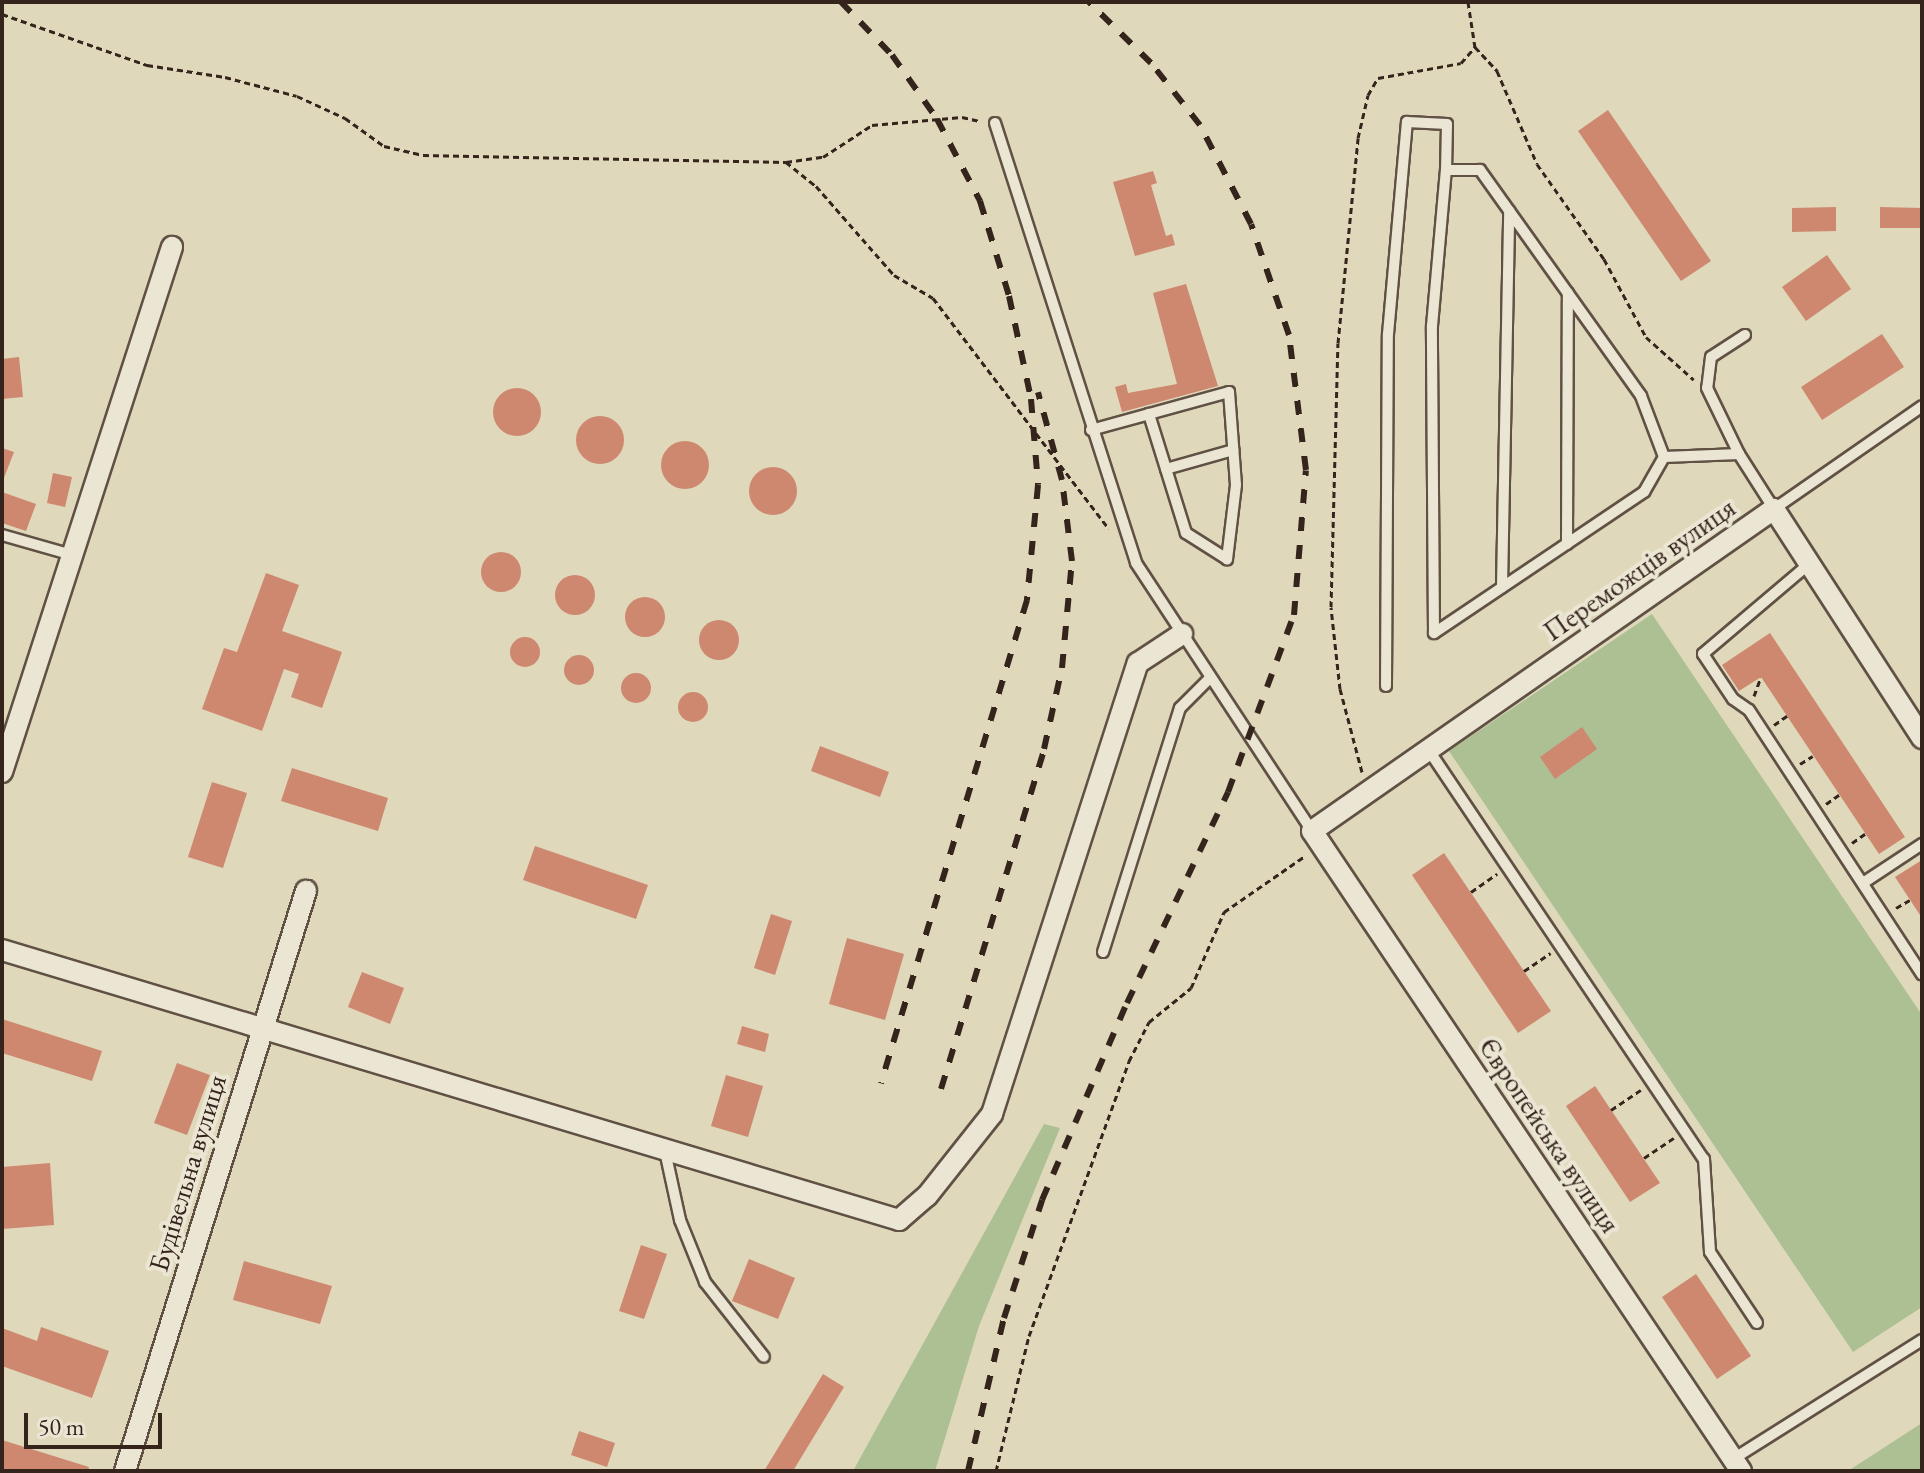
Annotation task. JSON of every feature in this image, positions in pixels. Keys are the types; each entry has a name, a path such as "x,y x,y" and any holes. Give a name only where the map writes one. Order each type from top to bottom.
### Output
{"street":[{"path":"2,772 172,247"},
{"name":"Переможців вулиця","path":"1316,838 1369,790 1774,509 1922,738"},
{"path":"2,950 260,1031 899,1220 927,1196 992,1114 1138,663 1182,634"},
{"name":"Європейська вулиця","path":"1316,838 1737,1465"},
{"name":"Будівельна вулиця","path":"125,1471 306,891"}],"lane":[{"path":"1386,686 1388,334 1407,122 1447,124 1446,170 1432,326 1434,633 1644,492 1664,457"},
{"path":"995,123 1136,563 1316,838"},
{"path":"1446,170 1480,170 1641,396 1664,457"},
{"path":"1502,587 1509,211"},
{"path":"1567,544 1568,293"},
{"path":"1745,335 1711,357 1707,388 1739,454 1774,509 1922,406"},
{"path":"1091,430 1149,414 1229,392 1236,485 1227,559 1186,533 1149,414"},
{"path":"1166,469 1233,450"},
{"path":"1664,457 1739,454"},
{"path":"2,535 72,555"},
{"path":"1809,564 1703,654 1733,699 1749,710 1922,974"},
{"path":"1103,952 1180,708 1210,678"},
{"path":"1428,749 1704,1159 1710,1252 1757,1323"},
{"path":"1863,883 1922,844"},
{"path":"665,1151 680,1220 705,1282 764,1357"},
{"path":"1737,1465 1922,1340"}],"path":[{"path":"1468,2 1475,47 1497,71 1537,164 1604,259 1646,337 1707,388"},
{"path":"2,14 147,65 225,77 297,96 345,118 384,146 423,155 786,162 823,157 872,125 962,117 995,123"},
{"path":"1369,790 1340,689 1331,607 1338,343 1358,138 1368,95 1378,78 1461,63 1475,47"},
{"path":"786,162 816,186 894,275 933,298 1136,563"},
{"path":"1749,710 1761,677"},
{"path":"996,1471 1029,1336 1092,1154 1142,1035 1149,1022 1191,988 1224,912 1316,838"},
{"path":"1471,892 1508,867"},
{"path":"1524,971 1561,947"},
{"path":"1611,1110 1653,1082"},
{"path":"1644,1158 1685,1131"}],"green space":[{"path":"1652,614 1922,1015 1922,1307 1853,1352 1449,751"},
{"path":"1044,1124 1060,1128 979,1326 935,1471 853,1471"},
{"path":"1922,1423 1922,1471 1848,1471"}],"building":[{"path":"1608,110 1711,261 1681,281 1578,131"},
{"path":"1153,171 1157,183 1151,185 1166,236 1172,234 1175,245 1135,256 1113,182"},
{"path":"1836,207 1836,231 1792,232 1792,208"},
{"path":"1880,207 1922,208 1922,228 1880,228"},
{"path":"1827,255 1851,289 1806,321 1782,287"},
{"path":"1186,284 1218,386 1122,412 1115,387 1126,384 1128,393 1177,384 1153,293"},
{"path":"1882,334 1904,367 1822,420 1801,387"},
{"path":"19,357 23,397 2,399 2,359"},
{"path":"517,388 534,395 541,412 534,429 517,436 500,429 493,412 500,395"},
{"path":"600,416 617,423 624,440 617,457 600,464 583,457 576,440 583,423"},
{"path":"685,441 702,448 709,465 702,482 685,489 668,482 661,465 668,448"},
{"path":"2,448 14,452 2,483"},
{"path":"773,467 790,474 797,491 790,508 773,515 756,508 749,491 756,474"},
{"path":"53,473 72,477 65,507 47,503"},
{"path":"2,492 36,504 26,531 2,523"},
{"path":"501,552 515,558 521,572 515,586 501,592 487,586 481,572 487,558"},
{"path":"266,573 299,585 282,631 342,652 322,708 291,697 299,674 284,669 262,731 202,709 224,648 237,652"},
{"path":"575,575 589,581 595,595 589,609 575,615 561,609 555,595 561,581"},
{"path":"645,597 659,603 665,617 659,631 645,637 631,631 625,617 631,603"},
{"path":"719,620 733,626 739,640 733,654 719,660 705,654 699,640 705,626"},
{"path":"1770,633 1905,837 1879,854 1761,677 1739,691 1722,665"},
{"path":"525,637 531,638 539,646 539,658 531,666 525,667 519,666 511,658 510,652 511,646 519,638"},
{"path":"579,655 585,656 593,664 593,676 585,684 579,685 573,684 565,676 564,670 565,664 573,656"},
{"path":"636,673 642,674 650,682 650,694 642,702 636,703 630,702 622,694 621,688 622,682 630,674"},
{"path":"693,692 699,693 707,701 707,713 699,721 693,722 687,721 679,713 678,707 679,701 687,693"},
{"path":"1582,727 1597,749 1555,779 1540,757"},
{"path":"820,746 889,772 880,797 811,771"},
{"path":"292,768 388,798 378,831 281,801"},
{"path":"212,782 247,793 223,868 188,857"},
{"path":"535,846 648,885 636,919 523,880"},
{"path":"1444,853 1551,1011 1518,1033 1412,875"},
{"path":"1922,860 1922,918 1895,877"},
{"path":"771,914 792,921 775,975 754,968"},
{"path":"847,938 904,954 885,1020 829,1004"},
{"path":"362,972 404,988 390,1024 348,1007"},
{"path":"2,1019 102,1051 92,1081 2,1053"},
{"path":"742,1026 769,1034 765,1052 737,1044"},
{"path":"177,1063 210,1075 187,1135 154,1123"},
{"path":"726,1075 763,1086 748,1137 711,1126"},
{"path":"1595,1086 1660,1183 1630,1202 1566,1106"},
{"path":"50,1163 54,1225 2,1229 2,1167"},
{"path":"641,1245 667,1254 644,1319 619,1311"},
{"path":"749,1259 795,1278 778,1319 732,1301"},
{"path":"244,1261 332,1286 320,1324 233,1300"},
{"path":"1696,1274 1751,1356 1717,1379 1662,1297"},
{"path":"41,1327 109,1351 92,1398 2,1366 2,1328 37,1341"},
{"path":"823,1374 844,1387 793,1471 764,1471"},
{"path":"579,1431 615,1443 607,1467 571,1455"},
{"path":"2,1440 89,1467 88,1471 2,1471"}],"railway":[{"path":"841,2 892,55 937,119 980,201 1009,296 1031,399 1038,485 1027,600 881,1083"},
{"path":"968,1471 1004,1318 1042,1200 1127,1003 1228,792 1294,615 1306,470 1289,335 1251,224 1200,125 1151,63 1089,2"},
{"path":"941,1089 1044,749 1062,668 1072,561 1062,480 1038,392"}]}
